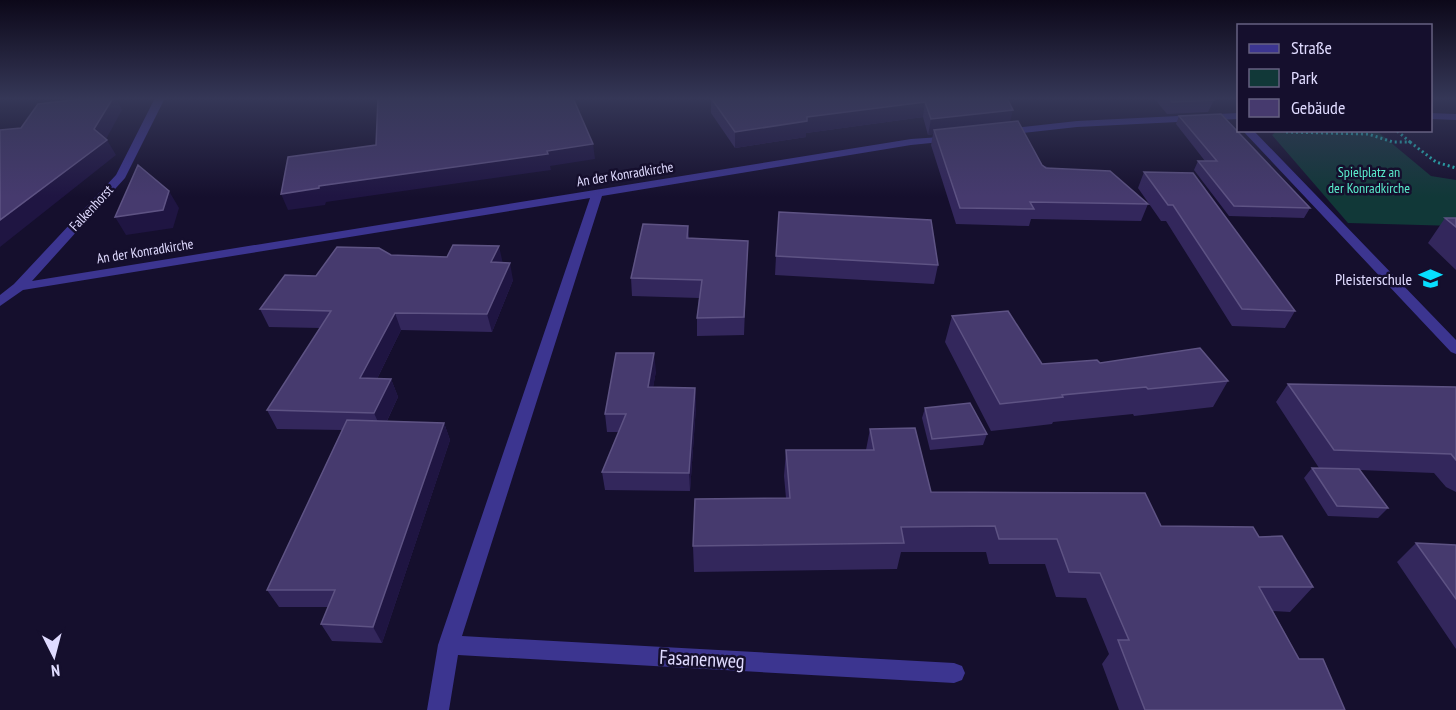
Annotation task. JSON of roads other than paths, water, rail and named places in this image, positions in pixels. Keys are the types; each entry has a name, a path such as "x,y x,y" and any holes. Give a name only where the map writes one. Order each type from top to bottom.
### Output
{"street":[{"name":"Falkenhorst","path":"0,302 19,287 121,176 143,131"},
{"path":"994,133 1011,131"},
{"path":"1249,132 1456,349"},
{"name":"An der Konradkirche","path":"19,287 911,142 958,137"},
{"path":"438,710 449,645 597,194"},
{"name":"Fasanenweg","path":"449,645 954,673"}],"place":[{"name":"Pleisterschule","path":"1430,279"}],"park label":[{"name":"Spielplatz an der Konradkirche","path":"1369,180"}]}
